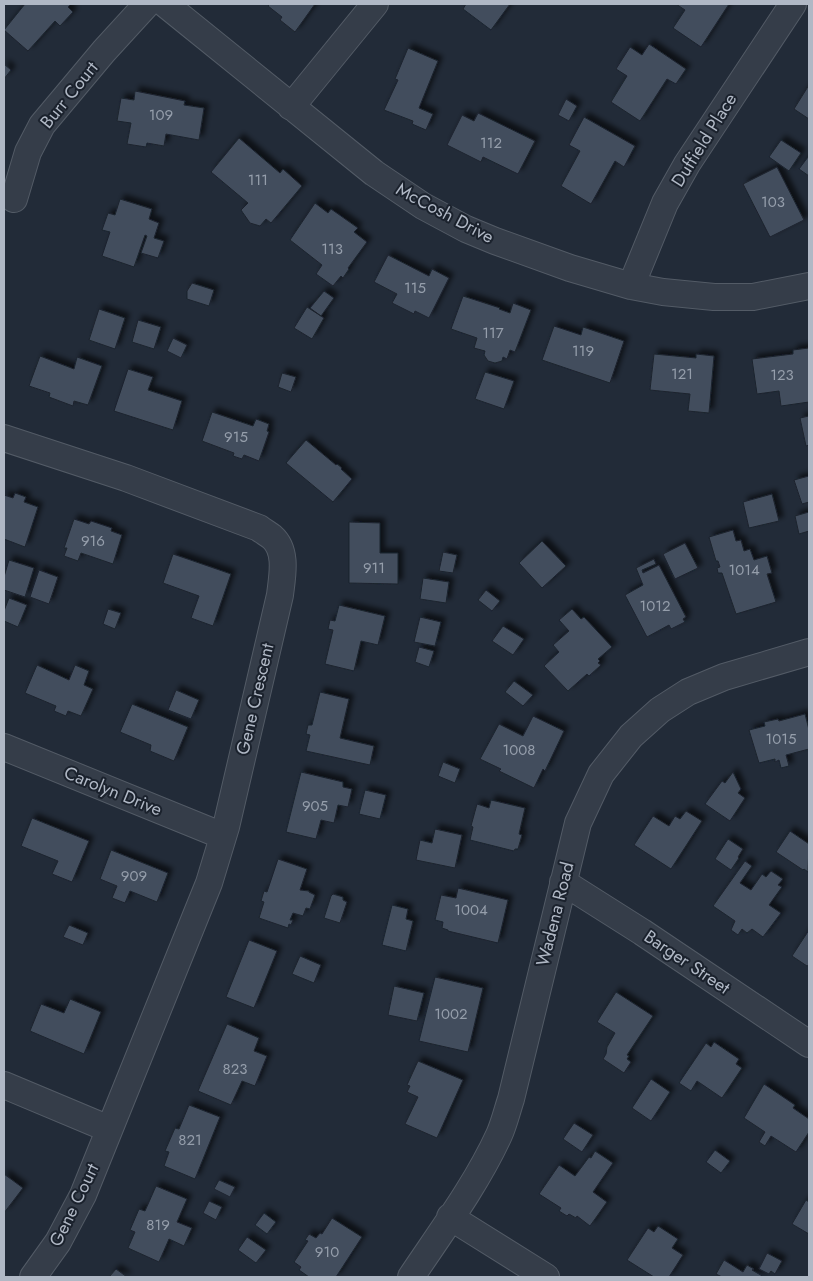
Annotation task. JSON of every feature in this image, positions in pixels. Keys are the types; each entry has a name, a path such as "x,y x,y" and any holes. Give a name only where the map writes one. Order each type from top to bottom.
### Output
{"street":[{"name":"Burr Court","path":"14,199 28,152 42,125 104,51 147,4"},
{"name":"McCosh Drive","path":"165,4 374,173 423,206 495,241 570,268 631,286 663,292 714,297 753,297 809,286"},
{"path":"292,107 375,4"},
{"name":"Duffield Place","path":"631,286 665,203 687,164 793,4"},
{"name":"Gene Crescent","path":"4,438 126,478 259,528 272,537 279,546 283,564 280,595 223,836 209,883 109,1129"},
{"name":"Wadena Road","path":"411,1277 483,1165 499,1134 512,1098 578,823 601,774 631,736 660,710 688,692 724,677 809,652"},
{"name":"Carolyn Drive","path":"4,747 223,836"},
{"name":"Barger Street","path":"563,882 650,937 809,1044"},
{"path":"4,1085 109,1129"},
{"name":"Gene Court","path":"33,1277 58,1242 83,1195 109,1129"},
{"path":"450,1217 546,1277"}],"building":[{"path":"25,4 71,4 68,7 73,12 60,26 55,21 28,51 4,30"},
{"path":"270,4 315,4 295,32 280,20 282,17 268,6"},
{"path":"466,4 510,4 491,30 463,9"},
{"path":"676,4 729,4 701,47 673,28 685,10"},
{"path":"649,44 686,69 676,84 667,79 640,121 611,102 627,76 616,69 630,47 642,55"},
{"path":"408,48 438,61 419,108 433,114 426,130 412,124 413,121 384,110 398,80 395,79"},
{"path":"4,64 11,70 4,79"},
{"path":"809,85 809,119 794,109"},
{"path":"135,91 185,101 184,105 204,108 199,140 166,134 164,146 147,143 146,147 127,144 131,123 117,121 121,98 134,100"},
{"path":"566,99 577,106 569,121 558,115"},
{"path":"478,113 535,141 518,174 483,157 481,162 447,145 462,115 474,121"},
{"path":"584,117 635,146 624,167 615,161 591,204 561,186 580,151 569,145"},
{"path":"239,138 280,173 283,169 302,186 271,223 266,219 260,226 250,223 241,210 248,203 211,172"},
{"path":"781,140 801,153 789,171 769,157"},
{"path":"809,158 809,176 799,169"},
{"path":"777,167 804,220 770,237 743,184"},
{"path":"120,199 152,209 149,219 159,223 154,238 164,241 158,258 141,253 147,236 145,235 134,267 102,256 110,232 102,230 108,213 115,215"},
{"path":"315,203 328,213 331,209 358,228 354,232 367,242 343,278 341,276 333,286 316,274 322,265 290,240"},
{"path":"388,255 429,276 432,269 449,278 429,318 415,311 414,314 392,303 397,294 374,282"},
{"path":"192,283 214,290 209,306 187,299 187,291"},
{"path":"324,291 334,298 321,316 310,308"},
{"path":"463,296 510,313 513,303 531,310 515,352 510,350 507,359 503,357 502,361 495,363 488,361 484,355 485,351 474,348 477,338 451,329"},
{"path":"307,307 324,318 312,339 294,328"},
{"path":"99,309 125,318 115,349 89,340"},
{"path":"138,320 161,327 154,349 132,342"},
{"path":"554,326 581,335 583,327 624,341 610,383 542,360"},
{"path":"173,338 187,345 181,358 167,351"},
{"path":"809,348 809,402 781,406 779,391 757,394 752,359 793,354 793,350"},
{"path":"654,354 696,358 696,354 714,356 709,413 688,411 690,394 650,390"},
{"path":"40,356 74,369 77,357 102,366 88,405 74,401 73,406 49,397 50,393 29,386"},
{"path":"128,369 153,377 148,390 182,401 173,430 114,411"},
{"path":"485,372 514,381 504,409 475,399"},
{"path":"282,373 296,377 291,392 278,387"},
{"path":"212,412 253,426 256,419 269,424 267,431 269,432 259,461 244,455 242,459 233,456 234,453 202,441"},
{"path":"809,416 809,445 806,446 800,418"},
{"path":"306,440 342,468 352,479 333,502 286,463"},
{"path":"809,476 809,502 802,504 794,480"},
{"path":"15,493 26,497 24,502 38,507 25,547 4,539 4,495 13,498"},
{"path":"772,494 779,521 749,528 743,502"},
{"path":"809,512 809,531 799,534 795,516"},
{"path":"74,519 89,524 91,521 112,528 111,531 122,535 113,564 81,553 78,561 64,556 67,548 64,548"},
{"path":"349,522 380,523 380,553 398,553 398,584 349,583"},
{"path":"733,530 736,541 741,540 744,551 750,549 754,560 767,556 772,573 767,574 776,602 736,614 722,573 718,573 717,568 720,567 718,561 716,561 709,537"},
{"path":"542,541 566,566 542,588 519,563"},
{"path":"685,543 698,568 675,579 663,554"},
{"path":"443,552 457,555 453,573 439,571"},
{"path":"173,554 231,574 213,626 191,618 199,596 163,583"},
{"path":"654,559 656,564 642,570 643,573 659,565 686,617 683,619 685,622 671,629 669,625 647,637 625,595 643,585 636,568"},
{"path":"9,560 34,568 25,597 4,590 4,577"},
{"path":"39,570 58,577 49,604 30,597"},
{"path":"423,578 449,582 446,603 420,599"},
{"path":"486,590 500,601 492,611 478,600"},
{"path":"9,598 27,605 18,627 4,621 4,611"},
{"path":"339,605 385,616 378,645 361,641 354,671 325,664 333,630 328,629 330,620 335,621"},
{"path":"108,609 121,613 115,629 103,624"},
{"path":"572,609 581,619 584,617 612,647 598,659 600,661 598,663 601,665 589,676 587,674 568,691 544,666 559,652 553,645 569,631 559,620"},
{"path":"420,617 441,622 435,646 414,642"},
{"path":"503,626 524,639 513,655 492,641"},
{"path":"419,647 434,651 429,667 415,662"},
{"path":"37,665 69,680 75,665 89,671 84,685 93,689 81,716 68,711 66,716 54,711 56,706 25,693"},
{"path":"514,681 533,695 523,706 505,692"},
{"path":"176,690 199,700 191,719 168,710"},
{"path":"320,692 349,699 340,738 374,746 370,765 306,751 310,735 306,734 308,725 312,725"},
{"path":"132,704 188,727 174,761 150,751 151,745 120,732"},
{"path":"805,714 809,730 809,749 786,755 789,766 781,768 779,760 775,762 775,759 759,763 749,730 765,726 764,722 778,719 779,721"},
{"path":"533,716 564,731 545,771 543,769 534,788 499,771 501,769 480,759 499,724 523,736"},
{"path":"443,762 460,769 455,783 438,776"},
{"path":"301,772 343,782 343,787 352,789 348,807 338,805 334,823 321,820 316,839 286,832"},
{"path":"733,772 741,789 738,793 745,798 730,821 705,804 722,781 725,783"},
{"path":"365,790 386,795 380,819 359,814"},
{"path":"491,800 525,808 519,834 522,835 518,849 514,851 470,840 473,827 471,826 477,804 489,808"},
{"path":"686,811 702,821 671,869 634,845 653,816 669,826 675,816 680,819"},
{"path":"32,818 89,841 72,882 52,874 58,861 21,846"},
{"path":"435,829 462,835 455,868 416,860 420,840 432,843"},
{"path":"790,831 809,844 808,872 776,852"},
{"path":"728,839 743,849 731,870 715,859"},
{"path":"111,850 168,873 157,902 130,891 125,903 112,898 117,886 100,879"},
{"path":"278,859 307,869 300,890 309,891 315,895 310,909 306,908 303,916 293,913 290,920 293,920 288,928 259,918 264,902 261,901 264,891 267,892"},
{"path":"745,861 752,866 740,883 751,890 762,874 766,877 771,871 783,879 778,885 782,887 769,905 781,913 763,937 752,929 747,933 742,929 738,935 731,930 735,921 713,906"},
{"path":"458,888 508,900 498,943 448,931 442,928 443,922 435,920 441,895 456,898"},
{"path":"333,894 343,897 343,900 347,902 340,923 324,918"},
{"path":"392,905 408,909 406,919 413,921 406,951 382,945"},
{"path":"69,925 88,933 83,945 63,937"},
{"path":"809,930 809,965 807,966 792,956"},
{"path":"249,940 277,951 254,1008 226,997"},
{"path":"300,956 321,965 314,983 292,974"},
{"path":"435,977 483,988 468,1052 419,1041"},
{"path":"394,986 424,993 417,1021 388,1015"},
{"path":"616,992 653,1016 627,1055 629,1056 627,1059 631,1062 624,1073 603,1059 615,1033 597,1022"},
{"path":"70,999 101,1012 84,1054 30,1031 41,1004 64,1013"},
{"path":"227,1024 259,1038 254,1051 267,1056 255,1086 242,1081 231,1105 198,1091"},
{"path":"714,1042 739,1059 736,1064 742,1068 722,1098 697,1081 691,1091 679,1083 706,1043 711,1047"},
{"path":"418,1061 463,1080 437,1138 405,1124 418,1097 407,1092 410,1086 407,1085"},
{"path":"651,1079 670,1092 651,1121 632,1108"},
{"path":"764,1084 795,1105 793,1108 809,1119 809,1132 796,1152 771,1136 765,1146 759,1142 765,1132 744,1118"},
{"path":"189,1105 220,1117 195,1179 164,1166 169,1152 165,1151 175,1128 179,1129"},
{"path":"574,1123 593,1135 582,1152 563,1139"},
{"path":"715,1150 730,1161 721,1173 706,1162"},
{"path":"595,1151 613,1163 593,1192 607,1202 590,1226 577,1216 576,1218 569,1214 567,1216 559,1211 561,1208 539,1194 559,1165 575,1176"},
{"path":"4,1174 23,1188 4,1213"},
{"path":"219,1180 235,1187 230,1197 214,1189"},
{"path":"156,1186 187,1199 177,1222 192,1228 184,1246 169,1239 159,1262 128,1248 135,1232 130,1230 139,1209 145,1211"},
{"path":"806,1200 809,1202 809,1234 792,1224"},
{"path":"209,1201 222,1207 216,1220 203,1213"},
{"path":"264,1213 276,1222 267,1234 255,1225"},
{"path":"332,1218 362,1237 336,1277 309,1277 299,1270 301,1267 294,1262 308,1241 305,1240 309,1234 316,1238 320,1233 322,1234"},
{"path":"658,1226 678,1239 672,1248 683,1255 669,1277 654,1277 627,1260 648,1228 654,1232"},
{"path":"247,1237 266,1250 256,1263 238,1250"},
{"path":"767,1253 782,1261 775,1274 771,1271 769,1274 759,1269"},
{"path":"724,1260 743,1272 747,1265 764,1277 722,1277 716,1274"},
{"path":"116,1269 127,1277 109,1277"}]}
